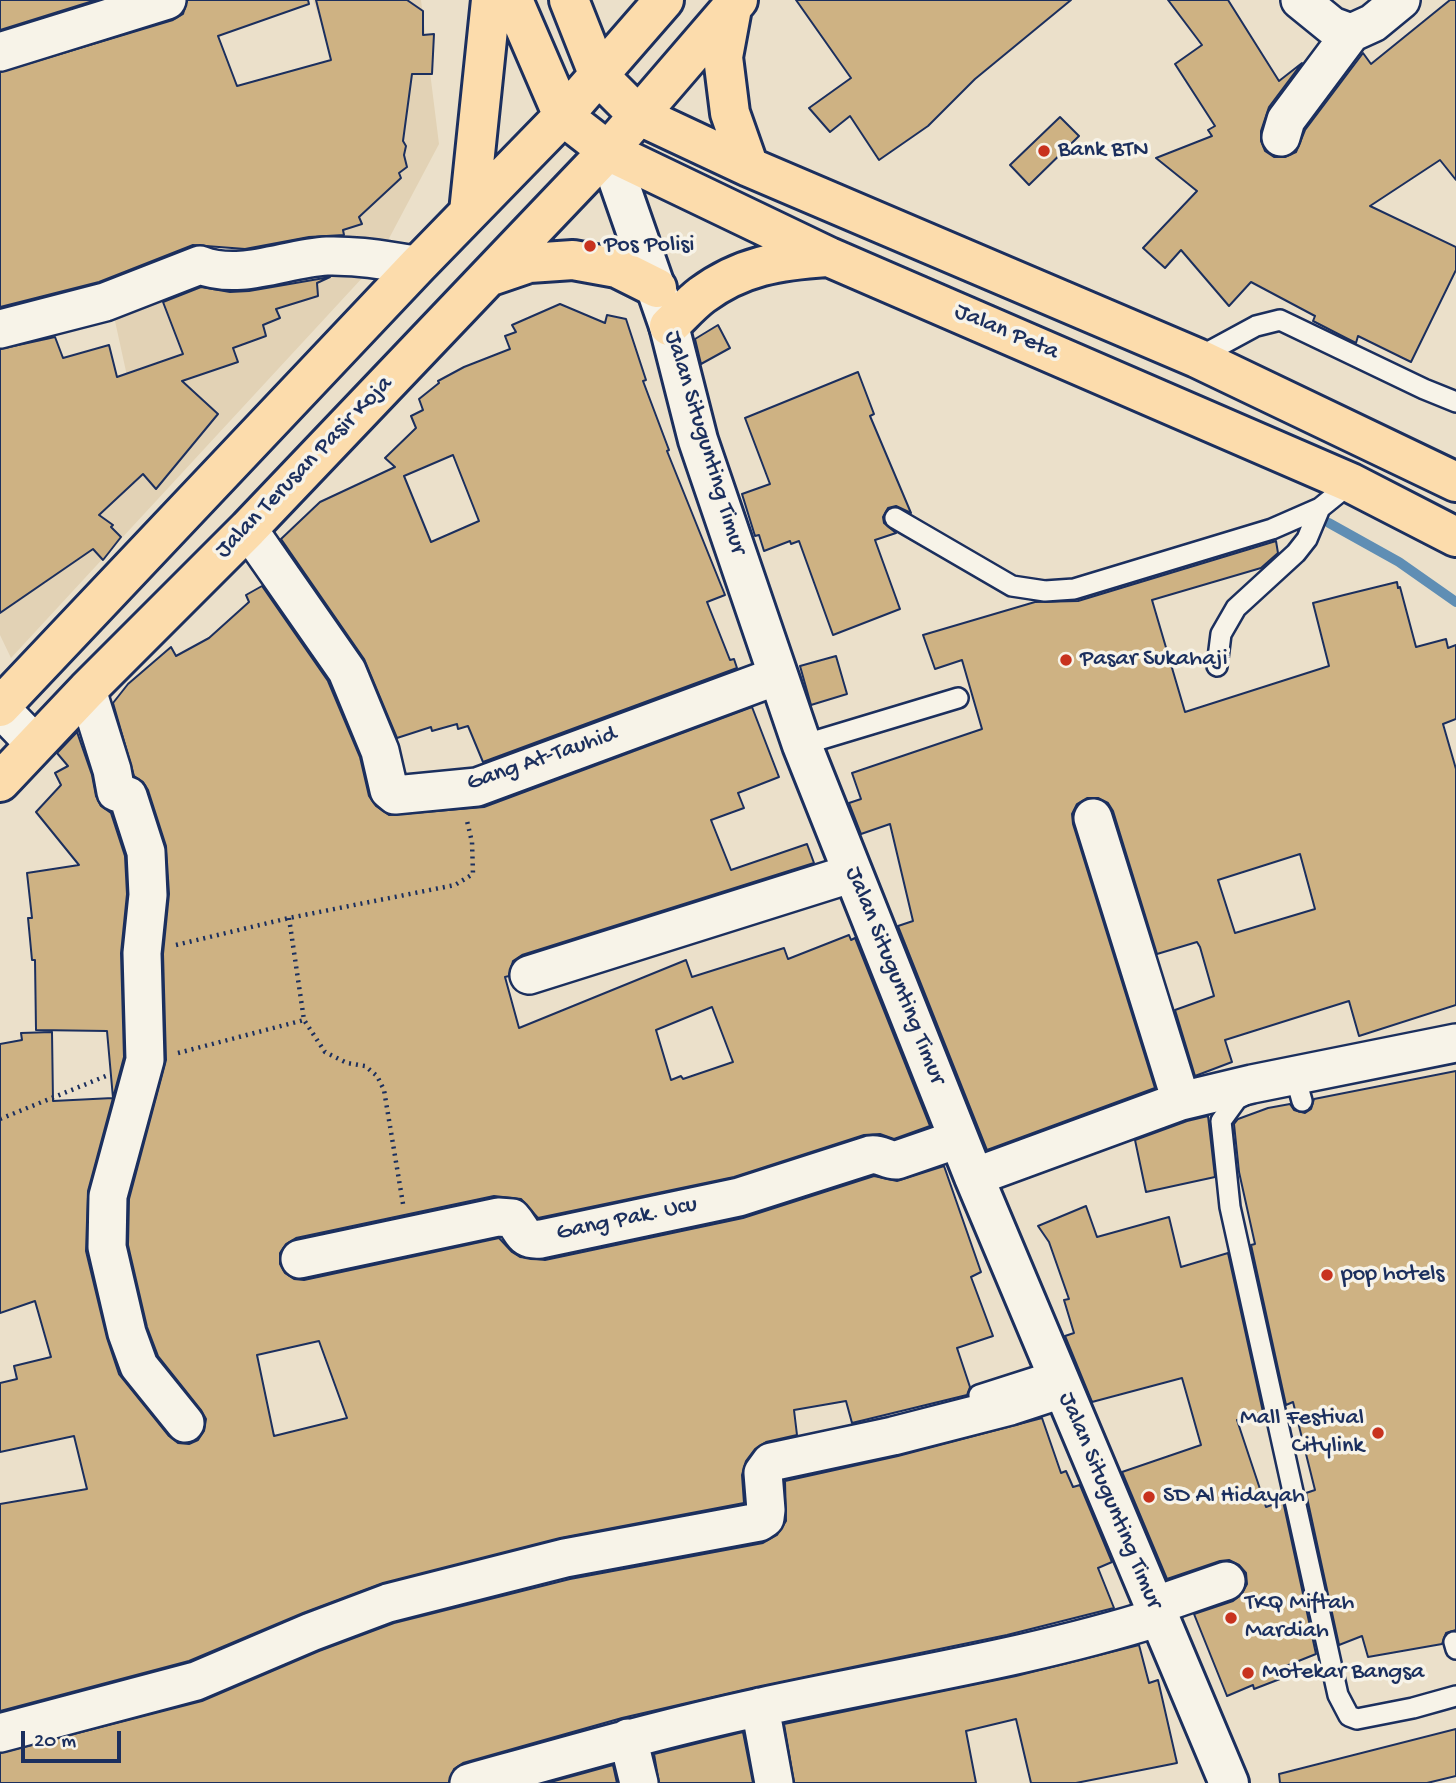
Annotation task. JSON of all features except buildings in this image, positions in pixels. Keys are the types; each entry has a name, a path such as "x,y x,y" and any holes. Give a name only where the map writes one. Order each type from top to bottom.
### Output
{"main road":[{"path":"469,212 491,0"},
{"path":"513,0 563,116"},
{"path":"569,0 598,76 638,115 749,167 1196,358 1456,482"},
{"path":"0,708 418,265 563,116 664,0"},
{"path":"735,3 723,57 730,113 749,167"},
{"name":"Jalan Terusan Pasir Koja","path":"0,782 87,690 248,529 608,151 735,3"},
{"name":"Jalan Peta","path":"563,116 608,151 829,257 1350,483 1456,537"},
{"path":"669,326 702,295 741,272 784,259 829,257"},
{"path":"486,278 529,263 573,260 617,268 657,288"}],"street":[{"path":"8,48 167,0"},
{"path":"1300,0 1332,26 1351,33"},
{"path":"1281,137 1286,120 1351,33 1373,23 1401,0"},
{"name":"Jalan Situgunting Timur","path":"608,151 657,288 698,440 802,746 958,1139 1229,1783"},
{"path":"0,329 105,302 200,265 211,269 258,269 323,257 351,256 418,265"},
{"name":"Gang At-Tauhid","path":"248,529 347,671 380,751 389,790 395,795 477,787 777,676"},
{"path":"87,690 112,770 116,792 128,796 146,852 148,895 142,953 145,1060 108,1196 107,1247 127,1334 139,1366 185,1423"},
{"path":"0,708 35,744"},
{"path":"1093,818 1181,1101"},
{"path":"529,975 853,873"},
{"path":"974,1177 1181,1101 1456,1043"},
{"name":"Gang Pak. Ucu","path":"300,1259 498,1217 512,1218 524,1236 531,1240 541,1239 738,1197 870,1155 877,1154 892,1161 897,1160 958,1139"},
{"path":"0,1733 196,1681 311,1632 388,1603 565,1558 759,1522 765,1518 766,1510 763,1473 771,1462 893,1436 1010,1406 1058,1380"},
{"path":"469,1783 628,1738 760,1707 1077,1641 1226,1581"},
{"path":"760,1707 774,1783"},
{"path":"628,1738 639,1783"}],"lane":[{"path":"1196,358 1256,326 1280,320 1456,402"},
{"path":"895,518 1012,586 1045,592 1074,589 1272,529 1320,509 1350,483"},
{"path":"1217,666 1221,634 1236,608 1296,553 1307,539 1320,509"},
{"path":"802,746 957,698"},
{"path":"1456,1050 1300,1092 1252,1092 1237,1099 1221,1121 1230,1207 1338,1695 1349,1716 1357,1719 1456,1696"},
{"path":"979,1395 1058,1380"}],"path":[{"path":"142,953 289,918 455,885 473,874 472,842 460,789"},
{"path":"289,918 304,1020 326,1052 347,1063 366,1066 377,1076 384,1090 408,1236"}],"shaded area":[{"path":"313,0 421,0 439,144 376,263 11,658 0,635 0,526 134,408 103,266 200,265 324,245 314,161 349,140 325,34"}],"waterway":[{"path":"1329,523 1399,562 1456,602"}],"place":[{"name":"Bank BTN","path":"1044,151"},
{"name":"Pos Polisi","path":"590,246"},
{"name":"Pasar Sukahaji","path":"1066,660"},
{"name":"pop hotels","path":"1327,1275"},
{"name":"Mall Festival Citylink","path":"1378,1433"},
{"name":"SD Al Hidayah","path":"1149,1497"},
{"name":"TKQ Miftah Mardiah","path":"1231,1618"},
{"name":"Motekar Bangsa","path":"1248,1673"}]}
